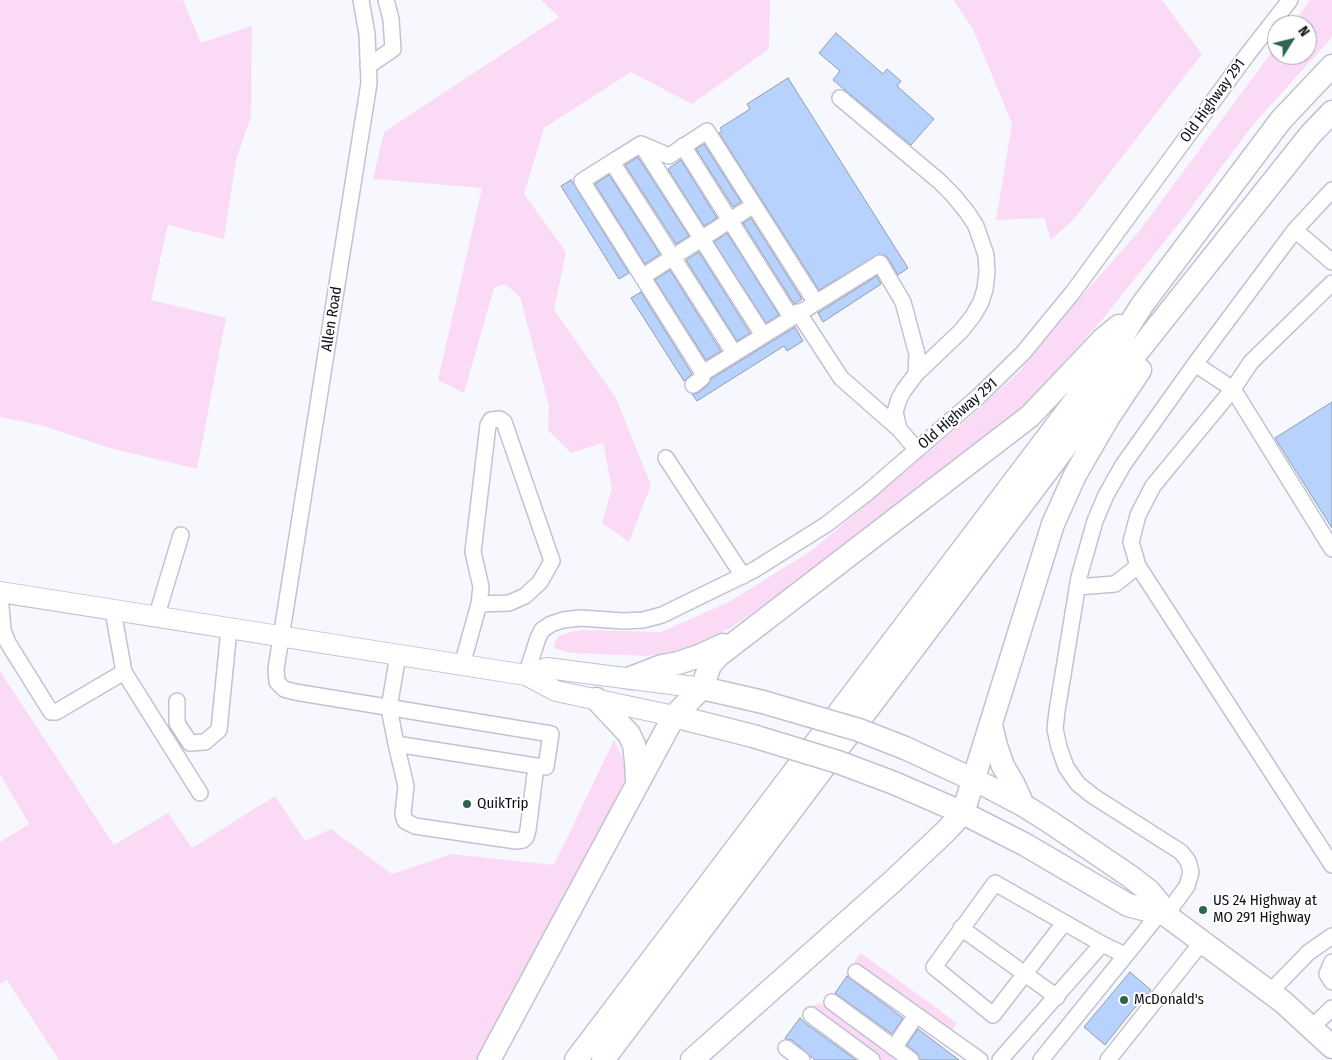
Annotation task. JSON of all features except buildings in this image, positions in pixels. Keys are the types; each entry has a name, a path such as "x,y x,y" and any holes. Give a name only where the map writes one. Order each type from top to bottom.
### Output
{"highway":[{"path":"576,1060 1101,366 1142,305 1281,120 1332,66"},
{"path":"603,1060 1127,365 1310,135 1332,112"},
{"path":"692,1060 931,845 963,813 1053,524 1075,475 1108,418 1134,380 1196,277"},
{"path":"489,1060 637,781 674,716 702,688 710,665 719,655 752,629 1030,416 1103,339 1142,305"},
{"path":"631,678 662,666 699,656 752,629"},
{"path":"702,688 763,702 859,730 905,748 974,780 1022,805 1131,877 1148,891 1159,904 1163,915"},
{"path":"596,699 629,734 635,753 637,781"},
{"path":"674,716 753,736 838,762 963,813 1050,858 1128,905 1163,915 1283,1002 1332,1047"},
{"path":"991,725 1003,766 1013,783 1022,805"},
{"path":"931,845 961,833 988,826"}],"main road":[{"path":"0,593 526,676 556,691 674,716"},
{"path":"526,676 547,668 702,688"}],"street":[{"name":"Allen Road","path":"361,0 367,34 369,83 276,676 277,682 284,689 550,734 546,768 536,766"},
{"path":"368,66 393,49 392,19 386,0"},
{"name":"Old Highway 291","path":"526,676 538,638 542,630 551,624 562,620 580,618 624,621 643,620 662,615 743,576 789,550 827,524 868,492 917,450 1004,373 1049,323 1247,55 1290,0"},
{"path":"840,98 940,181 968,212 982,240 986,254 987,272 981,302 962,331 916,374 904,390 895,412 899,429"},
{"path":"641,144 669,156 707,131 816,303"},
{"path":"641,144 582,181 642,277 698,379 734,353 880,263 903,302 917,354 916,374"},
{"path":"641,144 763,335"},
{"path":"683,146 730,221 841,378 899,429 917,450"},
{"path":"612,162 734,353"},
{"path":"1041,1060 1125,955 1163,915 1187,886 1191,872 1188,860 1181,852 1093,796 1078,784 1066,767 1059,747 1055,729 1056,711 1077,587 1086,547 1106,495 1140,440 1295,230 1332,190"},
{"path":"642,277 754,205"},
{"path":"1295,230 1332,262"},
{"path":"1332,283 1251,362 1233,389 1153,486 1138,514 1131,542 1138,566 1332,865"},
{"path":"1195,364 1233,389 1332,549"},
{"path":"462,665 479,604 481,588 473,552 488,425 491,420 500,419 504,422 552,561 540,582 525,596 509,603 479,604"},
{"path":"666,458 743,576"},
{"path":"156,618 181,535"},
{"path":"1077,587 1115,584 1138,566"},
{"path":"0,593 3,630 8,643 51,712 56,712 124,672"},
{"path":"113,611 124,672 200,793"},
{"path":"177,701 177,723 190,743 205,742 219,730 229,629"},
{"path":"396,744 536,766 528,833 523,840 506,840 415,826 405,821 403,814 406,786 396,744 389,708 398,655"},
{"path":"1064,923 993,1015 934,967 960,928 994,883 1125,955"},
{"path":"960,928 1057,997"},
{"path":"1270,992 1309,952 1332,936"},
{"path":"1108,1060 1202,942"},
{"path":"1000,1060 1102,944"},
{"path":"1332,962 1327,974 1332,982"},
{"path":"856,972 980,1060"},
{"path":"832,1002 911,1060"},
{"path":"1311,1028 1332,1008"},
{"path":"811,1015 872,1060"},
{"path":"894,1048 916,1015"},
{"path":"786,1048 802,1060"}],"shaded area":[{"path":"0,0 183,0 201,43 252,26 251,116 236,160 224,239 168,225 151,300 226,318 197,469 106,447 44,426 0,417"},
{"path":"541,0 770,0 769,49 692,104 631,72 544,128 524,194 566,252 554,310 616,398 651,485 629,542 602,523 612,488 603,443 571,453 548,430 549,406 520,297 505,284 494,288 464,393 438,380 482,188 373,179 384,132 559,17"},
{"path":"953,0 1162,0 1202,54 1074,219 1051,240 1044,218 996,220 1012,124 973,29"},
{"path":"1310,0 1332,0 1332,37 1317,54 1317,15 1299,15"},
{"path":"1267,59 1267,65 1307,65 1252,126 1184,217 1102,320 1026,404 815,569 729,629 691,647 648,656 571,653 554,648 559,636 583,630 661,632 729,602 811,551 970,417 1021,370 1064,316 1140,230"},
{"path":"0,671 114,845 168,813 192,848 275,796 305,841 331,829 392,874 452,854 554,865 614,740 628,769 620,792 476,1060 59,1060 7,980 0,984 0,842 29,824 0,774"},
{"path":"861,953 957,1023 948,1035 852,965"},
{"path":"821,1003 898,1060 878,1060 807,1007"}],"place":[{"name":"QuikTrip","path":"467,804"},
{"name":"US 24 Highway at MO 291 Highway","path":"1203,910"},
{"name":"McDonald's","path":"1124,1000"}]}
